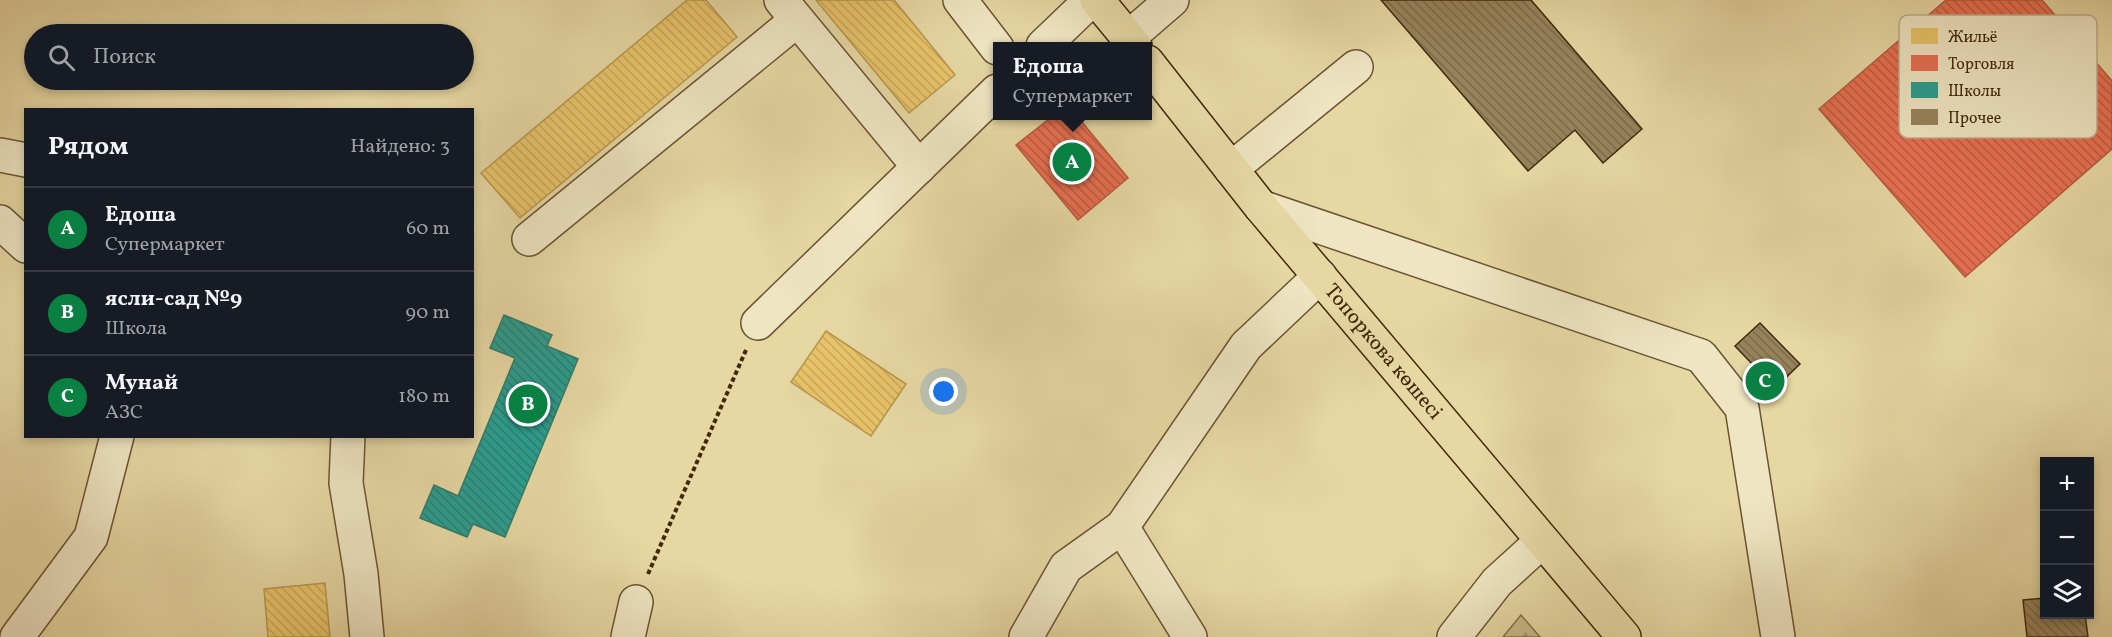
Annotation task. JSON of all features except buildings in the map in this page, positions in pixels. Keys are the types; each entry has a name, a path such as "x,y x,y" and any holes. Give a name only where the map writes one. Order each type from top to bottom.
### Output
{"highway":[{"name":"Топоркова көшесі","path":"1097,0 1131,42"},
{"name":"Топоркова көшесі","path":"1152,68 1261,207 1624,637"}],"lane":[{"path":"960,0 993,43"},
{"path":"1047,42 1091,0"},
{"path":"1142,42 1172,0"},
{"path":"530,239 789,10 919,166"},
{"path":"1231,169 1356,67"},
{"path":"758,323 993,95"},
{"path":"1261,207 1701,356 1742,408 1778,637"},
{"path":"0,222 24,244"},
{"path":"1026,637 1066,567 1122,527 1246,346 1320,276"},
{"path":"17,637 91,537 116,438"},
{"path":"348,438 346,483 361,574 367,637"},
{"path":"1122,527 1190,637"},
{"path":"1454,637 1497,582 1542,541"},
{"path":"628,637 636,602"}],"path":[{"path":"636,602 758,323"}],"green space":[{"path":"1521,615 1540,637 1503,637"}],"place":[{"name":"Едоша","path":"1072,162"},
{"name":"Мунай","path":"1765,381"},
{"name":"ясли-сад №9","path":"528,404"}]}
